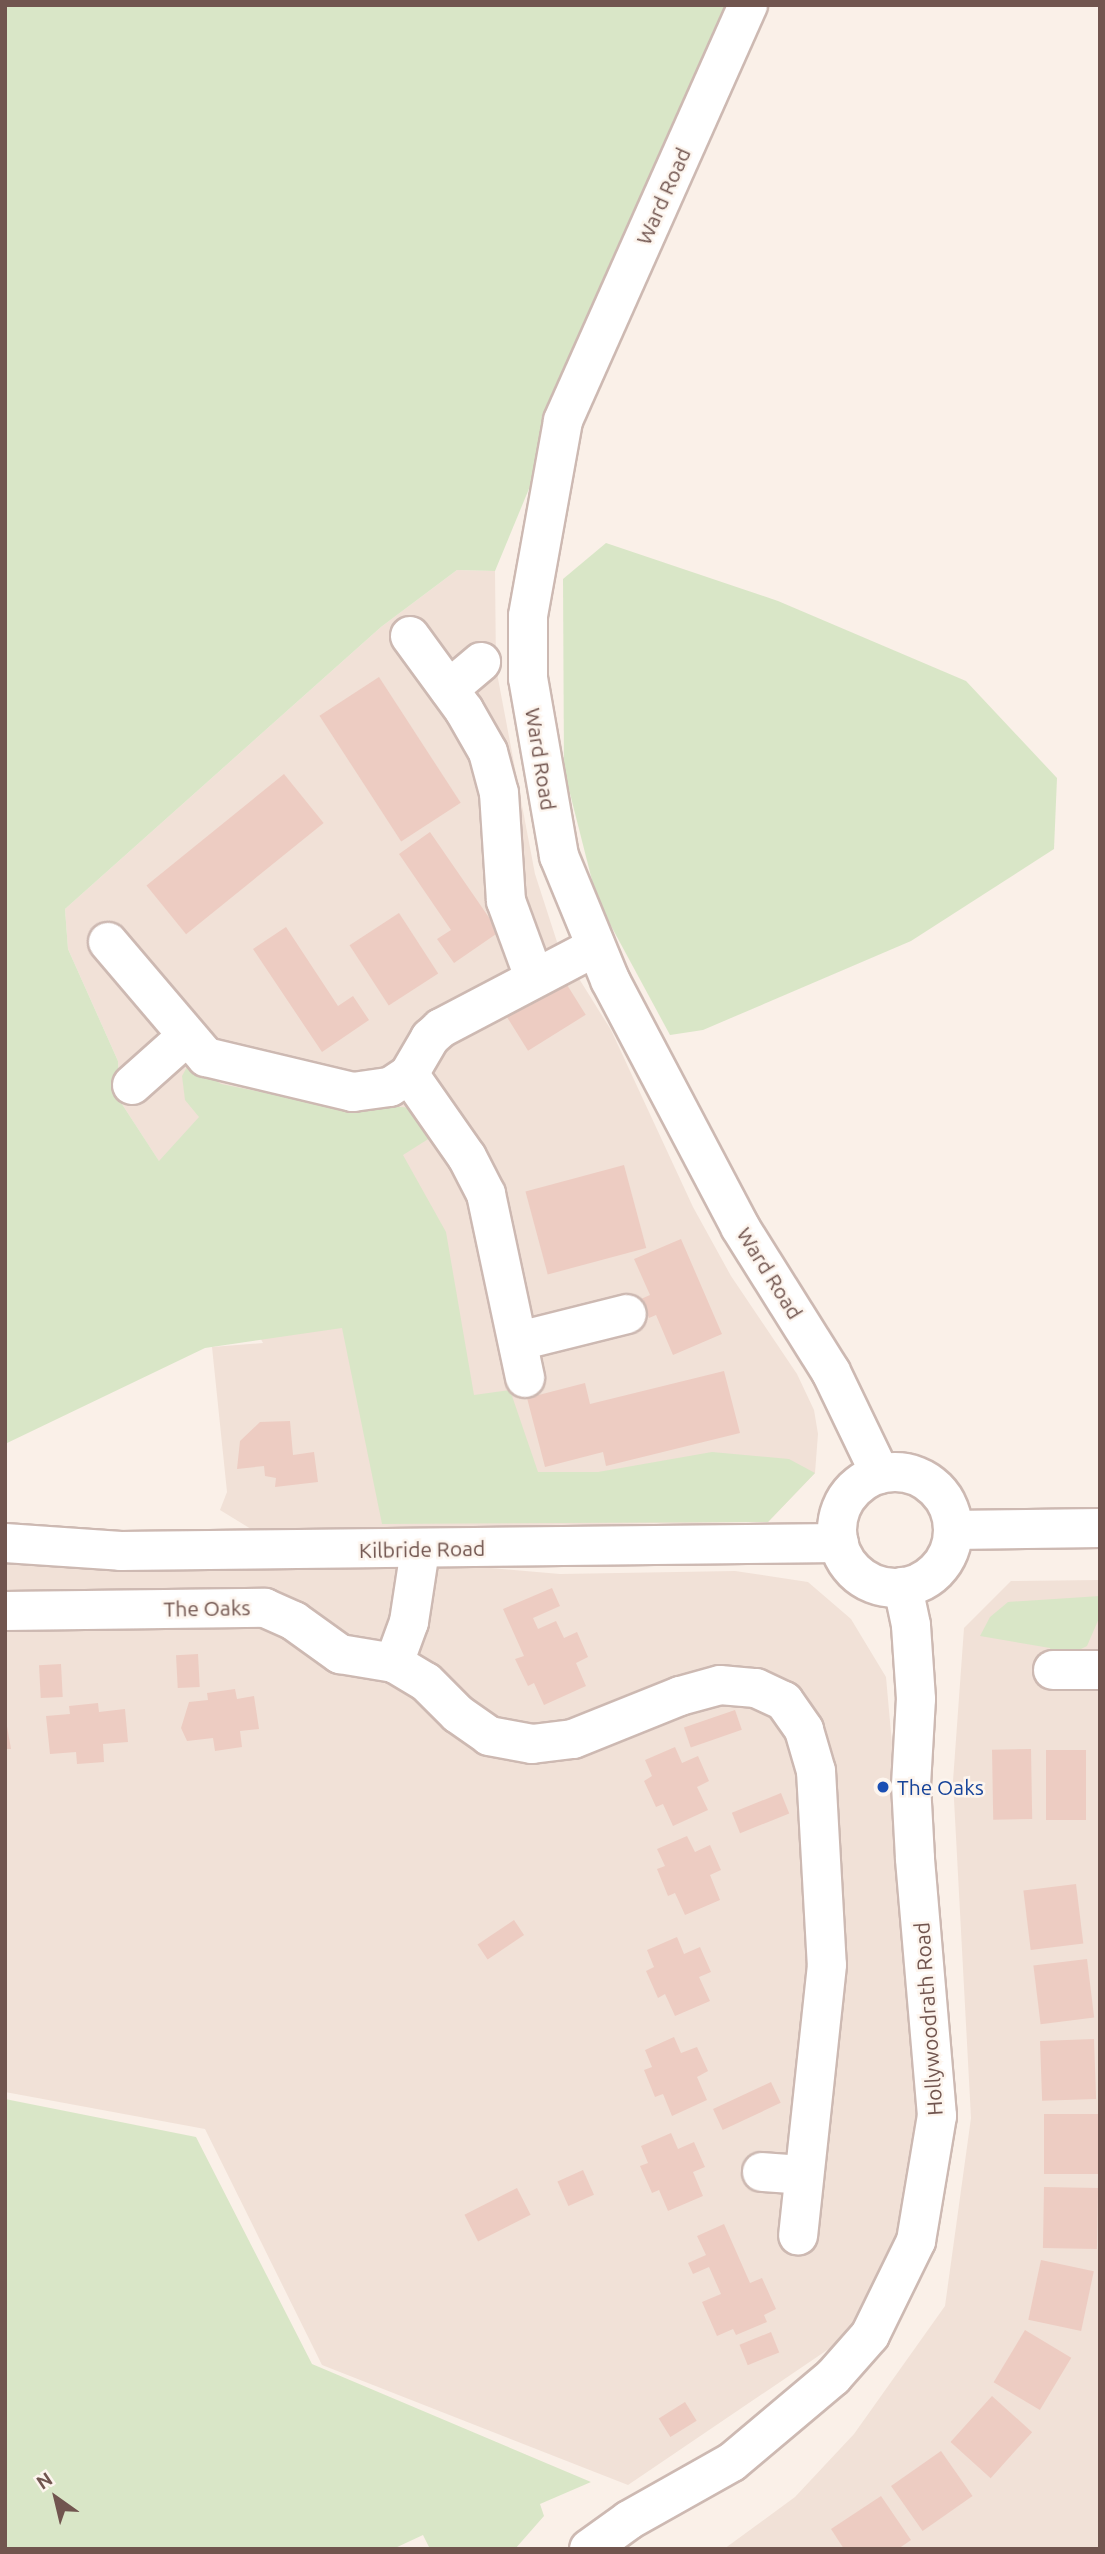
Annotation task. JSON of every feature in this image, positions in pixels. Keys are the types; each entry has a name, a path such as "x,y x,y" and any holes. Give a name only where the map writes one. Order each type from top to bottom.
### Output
{"street":[{"name":"Ward Road","path":"748,5 563,421 528,616 528,678 546,797 559,856 595,947 729,1206 831,1372 880,1474"},
{"path":"410,636 449,689 488,752 499,793 506,901 534,978"},
{"path":"449,689 481,662"},
{"path":"108,943 205,1057 230,1066 353,1092 390,1087 409,1074 430,1038 441,1028 595,947"},
{"path":"132,1085 187,1036"},
{"path":"409,1074 467,1157 485,1194 522,1360 627,1314"},
{"path":"880,1474 915,1475 931,1483 943,1497 953,1530 944,1562 919,1583 886,1587 863,1577 845,1559 839,1543 837,1525 850,1493 880,1474"},
{"path":"953,1530 1100,1528"},
{"name":"Kilbride Road","path":"5,1543 121,1551 420,1550 676,1541 839,1543"},
{"path":"394,1663 408,1622 420,1550"},
{"name":"Hollywoodrath Road","path":"589,2549 629,2520 732,2462 833,2377 870,2335 916,2241 937,2116 911,1785 916,1699 911,1625 903,1587"},
{"name":"The Oaks","path":"5,1611 265,1608 294,1621 340,1654 394,1663 426,1682 458,1714 489,1736 532,1744 573,1739 680,1696 720,1685 756,1688 783,1701 804,1730 816,1771 827,1965 798,2235"},
{"path":"1053,1670 1100,1670"},
{"path":"762,2172 804,2175"}],"shaded area":[{"path":"457,570 495,571 496,668 535,874 558,945 611,1030 693,1207 731,1276 797,1374 814,1410 818,1434 815,1473 768,1522 251,1529 220,1510 227,1492 212,1347 263,1343 197,1220 120,1101 118,1061 68,949 65,909 381,627"},
{"path":"5,1556 117,1563 480,1567 560,1574 735,1571 808,1582 851,1619 886,1677 926,2123 894,2250 842,2340 628,2485 322,2365 205,2129 5,2092"},
{"path":"1100,1580 1100,2549 724,2549 795,2497 854,2434 945,2306 971,2118 953,1781 964,1628 1011,1581"}],"green space":[{"path":"5,5 729,5 495,571 457,570 381,627 65,909 68,949 118,1061 120,1101 159,1161 199,1117 185,1100 182,1076 187,1067 197,1066 221,1084 291,1098 413,1108 433,1136 403,1155 446,1232 474,1395 510,1390 538,1472 598,1472 712,1452 789,1459 815,1473 768,1522 382,1524 342,1328 205,1348 5,1444"},
{"path":"606,543 778,601 966,681 1057,778 1054,849 911,941 703,1030 670,1035 597,900 564,770 563,579"},
{"path":"1100,1596 1100,1616 1087,1646 1077,1651 1052,1654 1050,1648 980,1636 990,1617 1008,1602"},
{"path":"5,2099 196,2137 312,2364 591,2482 540,2504 544,2516 515,2549 430,2549 423,2535 393,2549 5,2549"}],"building":[{"path":"379,677 461,803 401,841 319,716"},
{"path":"284,774 324,823 186,934 146,885"},
{"path":"430,832 499,932 454,963 437,939 451,930 399,854"},
{"path":"399,913 438,973 389,1006 350,945"},
{"path":"286,927 338,1006 353,996 369,1020 322,1052 253,949"},
{"path":"564,980 586,1015 528,1051 506,1016"},
{"path":"624,1165 646,1248 548,1274 525,1191"},
{"path":"681,1239 722,1334 673,1355 656,1315 649,1318 641,1299 650,1295 634,1259"},
{"path":"724,1371 740,1433 606,1466 603,1452 545,1467 527,1398 585,1383 590,1404"},
{"path":"290,1421 293,1455 314,1452 318,1482 275,1487 276,1478 265,1476 264,1466 237,1469 240,1441 260,1422"},
{"path":"552,1588 560,1606 533,1618 538,1629 556,1621 564,1638 577,1632 588,1657 576,1663 586,1686 544,1705 534,1683 528,1686 515,1659 524,1656 503,1609"},
{"path":"198,1654 200,1687 178,1688 176,1655"},
{"path":"61,1664 63,1697 41,1698 39,1665"},
{"path":"235,1689 237,1699 254,1696 259,1729 240,1731 242,1747 215,1751 213,1738 187,1741 181,1728 189,1702 208,1700 207,1693"},
{"path":"98,1703 99,1712 125,1709 128,1742 103,1744 104,1762 77,1764 76,1752 50,1754 46,1716 70,1714 69,1706"},
{"path":"735,1710 742,1730 691,1747 684,1728"},
{"path":"5,1715 11,1749 5,1749"},
{"path":"675,1747 682,1763 698,1756 709,1781 697,1787 708,1810 673,1826 663,1804 656,1807 644,1781 652,1776 645,1760"},
{"path":"1031,1749 1032,1819 993,1820 992,1750"},
{"path":"1046,1750 1086,1750 1086,1820 1046,1820"},
{"path":"781,1793 789,1813 740,1833 732,1813"},
{"path":"687,1836 695,1852 710,1845 721,1870 710,1875 720,1900 685,1915 675,1893 668,1896 657,1869 665,1866 657,1849"},
{"path":"1076,1884 1083,1944 1031,1950 1023,1890"},
{"path":"514,1920 524,1935 488,1960 478,1945"},
{"path":"677,1937 684,1954 700,1947 711,1972 699,1977 710,2001 675,2016 665,1994 658,1998 646,1971 654,1967 647,1950"},
{"path":"1087,1959 1094,2018 1041,2024 1033,1966"},
{"path":"674,2037 681,2053 697,2047 708,2071 697,2077 707,2100 672,2116 663,2094 655,2097 644,2070 652,2067 645,2050"},
{"path":"1094,2039 1096,2099 1042,2101 1040,2041"},
{"path":"771,2082 781,2103 723,2130 713,2109"},
{"path":"1044,2114 1098,2114 1098,2174 1044,2174"},
{"path":"671,2133 678,2149 694,2142 705,2167 693,2172 703,2196 668,2211 659,2190 652,2193 640,2166 648,2163 641,2146"},
{"path":"583,2170 594,2195 568,2206 557,2181"},
{"path":"1044,2187 1098,2188 1097,2249 1043,2248"},
{"path":"517,2188 531,2215 478,2242 464,2215"},
{"path":"724,2224 750,2283 762,2278 776,2309 764,2315 767,2322 736,2335 733,2329 717,2336 702,2302 721,2294 709,2267 693,2274 688,2263 706,2255 697,2236"},
{"path":"1041,2260 1094,2271 1081,2331 1028,2320"},
{"path":"1025,2330 1071,2358 1040,2410 994,2382"},
{"path":"771,2332 779,2352 748,2365 739,2345"},
{"path":"992,2396 1032,2432 991,2478 951,2442"},
{"path":"685,2402 697,2421 670,2437 659,2418"},
{"path":"941,2451 973,2496 923,2531 891,2486"},
{"path":"881,2496 911,2540 898,2549 844,2549 831,2529"}],"place":[{"name":"The Oaks","path":"883,1787"}]}
